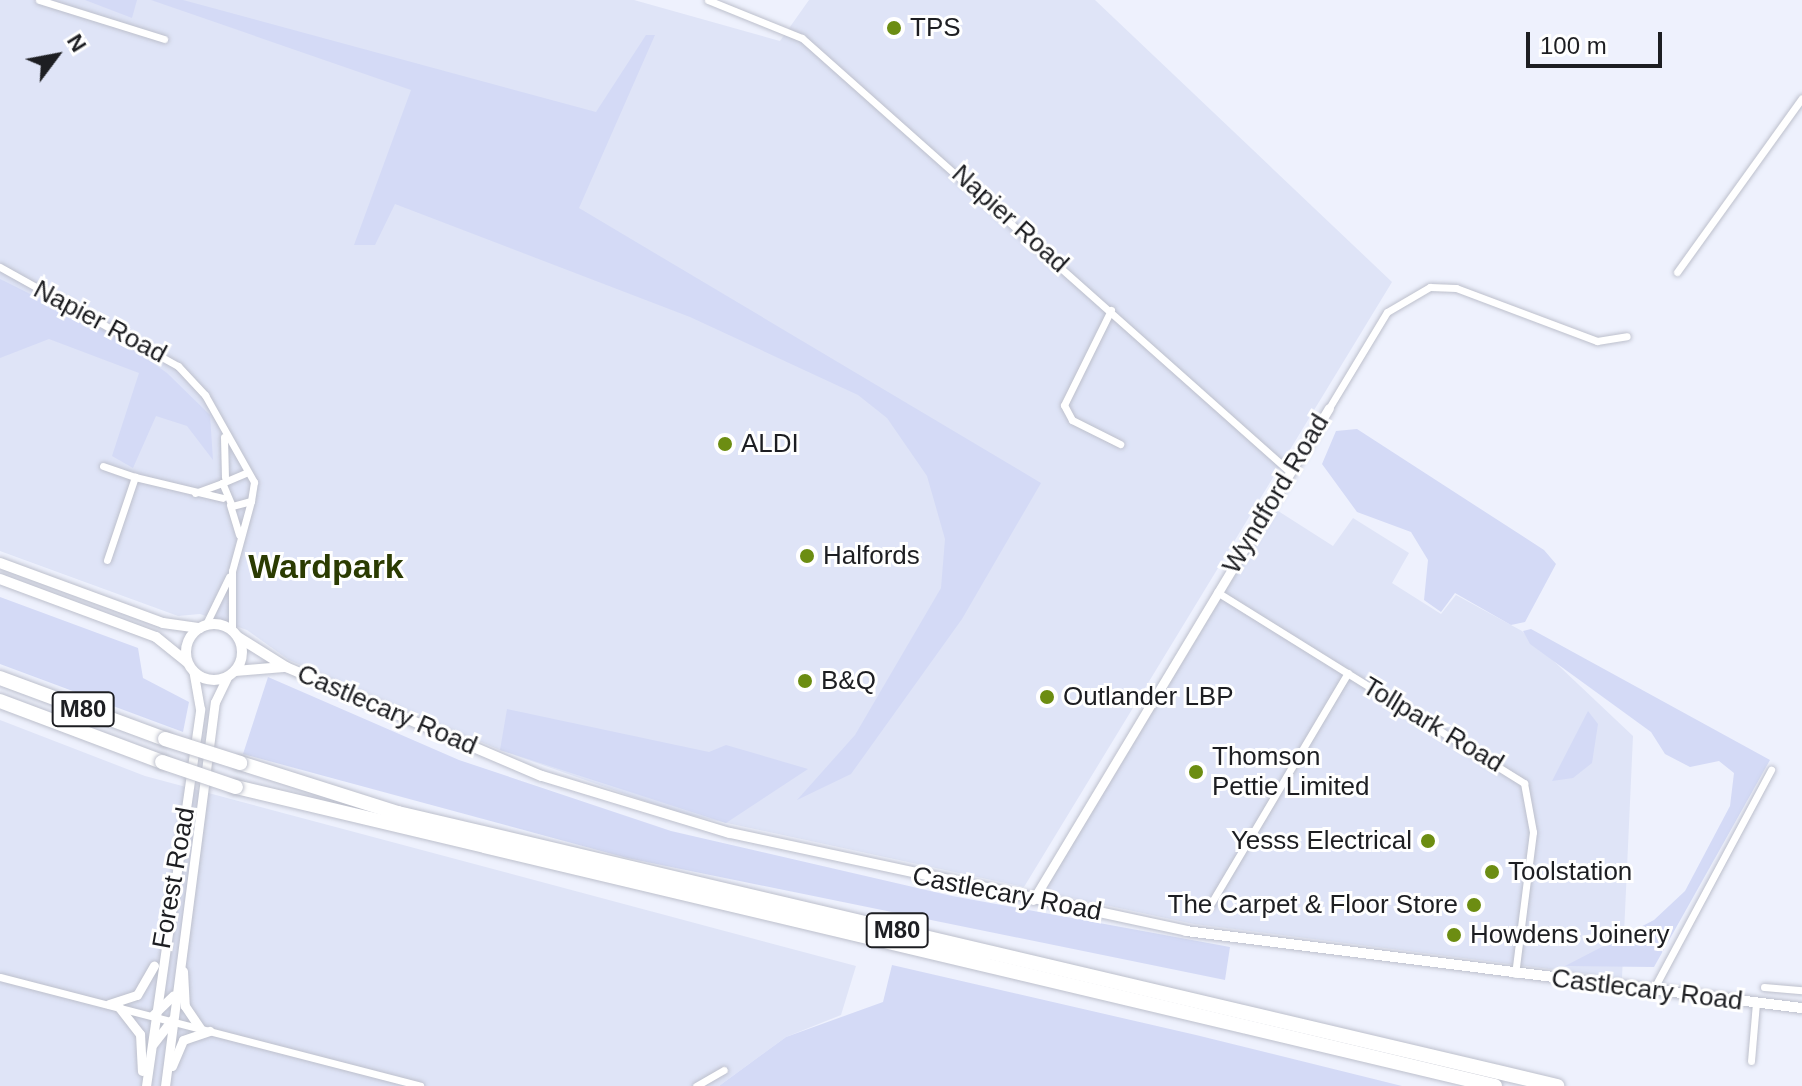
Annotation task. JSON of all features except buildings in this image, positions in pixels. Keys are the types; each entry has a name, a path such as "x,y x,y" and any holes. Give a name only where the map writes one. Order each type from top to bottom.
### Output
{"highway":[{"name":"M80","path":"0,678 165,739 398,813 1557,1086"},
{"name":"M80","path":"0,701 236,787 1495,1086"}],"main road":[{"path":"0,563 163,623 235,634 231,674 210,680 156,637 0,579"},
{"path":"190,666 189,640 203,627"},
{"name":"Castlecary Road","path":"235,634 286,667 542,776 631,806 1033,900 1186,931 1802,1008"},
{"name":"Castlecary Road","path":"231,674 286,667"}],"street":[{"path":"39,0 164,39"},
{"name":"Napier Road","path":"708,0 802,38 1290,472"},
{"path":"1677,272 1802,98"},
{"name":"Napier Road","path":"0,267 156,348 205,395 245,473 255,486 251,501"},
{"name":"Wyndford Road","path":"1033,900 1387,312 1430,287 1456,288 1597,341 1627,336"},
{"path":"1111,310 1064,405 1072,420 1120,444"},
{"name":"Napier Road","path":"221,423 226,501"},
{"path":"103,466 189,495 226,501 251,501 232,571 235,634"},
{"path":"189,495 245,473"},
{"path":"107,560 135,477"},
{"path":"226,501 239,537"},
{"path":"203,627 232,571"},
{"name":"Tollpark Road","path":"1217,592 1524,783 1533,832 1515,974"},
{"name":"Forest Road","path":"144,1086 200,709 190,666"},
{"path":"1210,905 1348,673"},
{"name":"Forest Road","path":"166,1086 172,1020 215,702 231,674"},
{"path":"1652,991 1771,770"},
{"path":"114,1005 149,983 164,938"},
{"path":"182,943 185,1006 204,1029"},
{"path":"0,977 420,1086"},
{"path":"1764,987 1802,990"},
{"path":"153,1015 176,991"},
{"name":"Castlecary Road","path":"1751,1061 1756,1003"},
{"path":"114,1005 140,1034 144,1086"},
{"path":"149,1054 172,1020"},
{"path":"166,1086 183,1040 204,1029"},
{"path":"696,1086 724,1070"}],"shaded area":[{"path":"0,0 634,0 780,41 809,0 1095,0 1392,282 1024,887 676,812 500,750 289,660 247,630 200,614 178,616 0,551"},
{"path":"85,0 137,0 132,18"},
{"path":"151,0 183,0 596,112 646,35 655,35 579,208 1041,483 962,619 851,774 797,800 855,735 941,588 945,539 927,476 887,418 858,395 690,317 395,204 375,245 354,245 411,90"},
{"path":"0,279 113,335 167,373 210,415 213,460 187,426 156,416 133,468 112,456 139,373 49,339 0,358"},
{"path":"1357,429 1544,550 1556,564 1525,622 1511,625 1455,593 1441,612 1424,600 1428,560 1411,532 1357,512 1322,464 1336,431"},
{"path":"1275,509 1333,546 1353,518 1409,553 1392,583 1441,614 1456,595 1522,631 1633,736 1622,978 1194,924 1044,892"},
{"path":"0,597 138,648 143,678 189,702 183,732 0,664"},
{"path":"1531,629 1770,760 1654,967 1565,966 1654,920 1685,891 1730,806 1734,773 1719,761 1690,767 1665,754 1651,732 1530,644 1523,631"},
{"path":"268,677 459,760 671,831 952,896 1230,947 1225,980 627,858 243,754"},
{"path":"507,709 709,752 726,745 808,769 726,823 500,750"},
{"path":"1588,711 1598,724 1592,763 1573,778 1552,781"},
{"path":"0,720 145,776 856,966 841,1015 786,1037 719,1086 0,1086"},
{"path":"892,965 1402,1086 719,1086 786,1037 883,1002"}],"place":[{"name":"TPS","path":"894,28"},
{"name":"ALDI","path":"725,444"},
{"name":"Halfords","path":"807,556"},
{"name":"B&Q","path":"805,681"},
{"name":"Outlander LBP","path":"1047,697"},
{"name":"Thomson Pettie Limited","path":"1196,772"},
{"name":"Yesss Electrical","path":"1428,841"},
{"name":"Toolstation","path":"1492,872"},
{"name":"The Carpet & Floor Store","path":"1474,905"},
{"name":"Howdens Joinery","path":"1454,935"}],"district":[{"name":"Wardpark","path":"326,567"}]}
